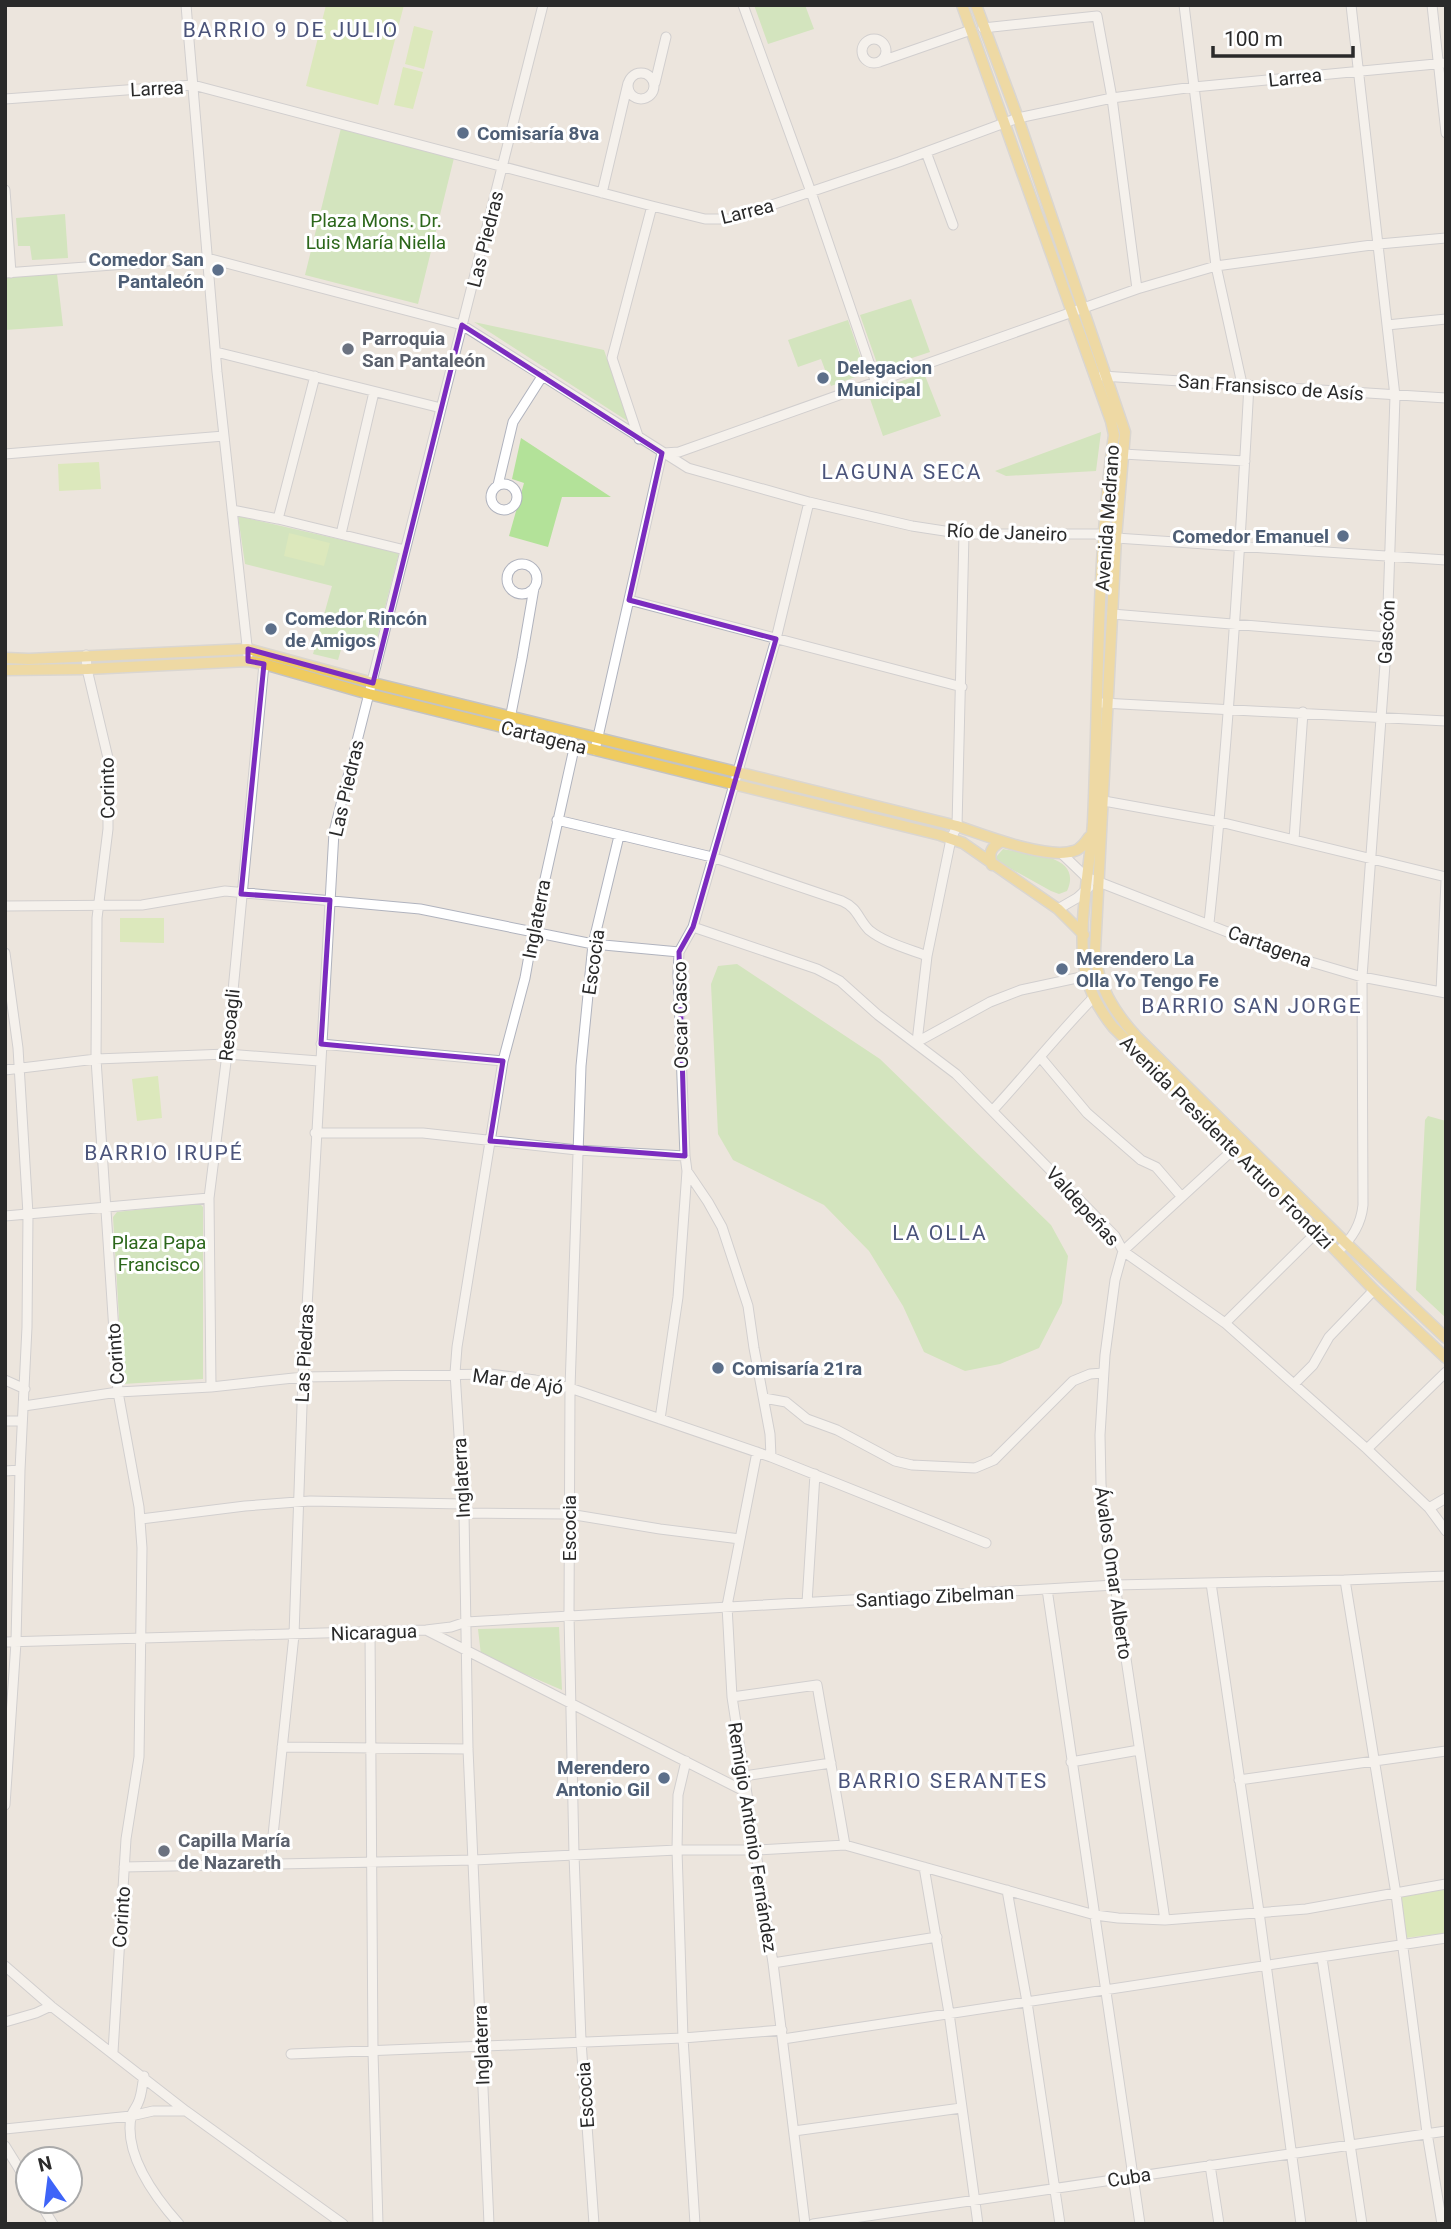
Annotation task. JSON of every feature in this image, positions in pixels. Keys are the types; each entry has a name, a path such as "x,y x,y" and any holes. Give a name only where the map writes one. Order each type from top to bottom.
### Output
{"main road":[{"name":"Avenida Medrano","path":"962,5 1101,377 1125,432 1112,614 1086,883"},
{"name":"Avenida Medrano","path":"976,5 1018,118 1078,312"},
{"name":"Avenida Medrano","path":"1100,883 1104,802 1103,534 1114,435 1101,377"},
{"name":"Cartagena","path":"5,658 248,649 371,689"},
{"name":"Cartagena","path":"5,670 248,661 597,744 738,772 957,826 1002,841 1060,853"},
{"name":"Cartagena","path":"509,723 575,744 597,744 734,784 963,843 1058,909 1084,935"},
{"path":"1060,853 1081,848 1092,831"},
{"path":"992,865 992,849 1002,841"},
{"name":"Avenida Presidente Arturo Frondizi","path":"1086,883 1086,976 1093,998 1113,1027 1374,1290 1446,1358"},
{"name":"Avenida Presidente Arturo Frondizi","path":"1100,883 1096,968 1102,987 1114,1007 1137,1037 1446,1338"}],"street":[{"path":"186,5 207,258 248,661"},
{"name":"Las Piedras","path":"270,1864 294,1635 315,1133 334,832 543,5"},
{"path":"743,5 876,383"},
{"path":"1184,5 1216,266 1246,384 1245,461 1236,625 1209,923"},
{"name":"Gascón","path":"1337,1252 1347,1244 1358,1227 1363,1205 1362,977 1387,637 1395,396 1352,5"},
{"path":"1432,5 1442,64 1446,133"},
{"path":"984,28 1097,16 1112,98 1138,289"},
{"path":"879,62 971,30"},
{"path":"628,83 629,91 640,99 648,97 654,86 666,37"},
{"name":"Larrea","path":"5,99 193,85 705,219 730,219 1018,118 1112,98 1194,87 1442,64"},
{"path":"603,193 628,83 633,75 641,72 649,75 654,86"},
{"path":"926,152 953,225"},
{"path":"5,190 8,273"},
{"path":"639,439 612,358 652,205"},
{"path":"597,744 662,453 679,452 1138,289 1216,266 1379,244 1446,239"},
{"name":"Río de Janeiro","path":"8,273 207,258 463,325 688,468 809,502 912,526 964,534 1103,534 1116,538 1446,560"},
{"path":"1387,325 1446,319"},
{"path":"216,352 441,408"},
{"path":"498,485 513,422 542,375"},
{"path":"278,519 315,376"},
{"name":"San Fransisco de Asís","path":"1101,377 1446,398"},
{"path":"341,534 374,392"},
{"path":"5,454 224,436"},
{"path":"1123,454 1245,461"},
{"name":"Oscar Casco","path":"660,1419 678,1297 687,1171 679,952 693,927 738,772 776,639 809,502"},
{"path":"232,510 405,550"},
{"path":"917,1042 927,957 951,839 957,826 964,534"},
{"path":"509,723 534,588"},
{"path":"629,600 962,687"},
{"path":"1112,614 1387,637"},
{"name":"Corinto","path":"86,655 108,758 108,829 98,906 95,970 96,1059 105,1208 118,1392 141,1519 139,1757 126,1839 113,2052"},
{"name":"Resoagli","path":"211,1387 209,1198 227,1054 264,664"},
{"path":"1102,703 1446,721"},
{"path":"1294,840 1303,712"},
{"name":"Inglaterra","path":"489,2224 468,1749 463,1509 455,1373 503,1060 525,978 575,744"},
{"path":"1104,802 1220,822 1446,879 1443,993"},
{"path":"557,820 712,857 851,905 866,928 877,936 927,957"},
{"name":"Escocia","path":"594,2224 581,2041 574,1855 569,1615 570,1388 581,1066 593,944 619,835"},
{"path":"1060,853 1086,883 1100,883"},
{"path":"1058,909 1077,898 1086,883"},
{"name":"Cartagena","path":"1100,883 1284,954 1362,977 1443,993"},
{"path":"5,906 142,905 225,891 420,909 593,944 679,952"},
{"name":"Valdepeñas","path":"693,927 817,969 840,981 878,1015 917,1042 956,1074 993,1111 1115,1236 1123,1251 1225,1323 1367,1448 1429,1508 1446,1531"},
{"path":"5,953 18,1048 28,1214 16,1642 6,1758 5,1805"},
{"path":"917,1042 990,1002 1021,990 1086,976"},
{"path":"993,1111 1093,998"},
{"path":"321,1044 503,1060"},
{"path":"5,1070 96,1059 227,1054 320,1061"},
{"path":"1041,1058 1087,1113 1141,1160 1156,1167 1181,1196"},
{"path":"315,1133 423,1133 577,1150 685,1156"},
{"path":"1123,1251 1235,1148"},
{"path":"687,1171 722,1227 748,1306 770,1434 771,1457"},
{"path":"5,1216 209,1198"},
{"path":"1225,1323 1318,1232"},
{"name":"Ávalos Omar Alberto","path":"1123,1251 1115,1280 1103,1373 1101,1484 1108,1555 1115,1585 1165,1920"},
{"path":"1294,1384 1313,1364 1329,1337 1374,1290"},
{"path":"1367,1448 1446,1372"},
{"name":"Mar de Ajó","path":"24,1406 118,1392 211,1387 303,1377 455,1373 536,1380 570,1388 771,1457 986,1543"},
{"path":"764,1398 786,1402 807,1419 837,1430 895,1461 912,1465 975,1468 994,1460 1073,1381 1103,1373"},
{"path":"5,1380 24,1389"},
{"path":"5,1421 22,1422"},
{"name":"Remigio Antonio Fernández","path":"757,1452 727,1606 732,1697 773,1963 805,2224"},
{"path":"5,1471 20,1470"},
{"path":"807,1603 815,1474"},
{"path":"1429,1508 1446,1498"},
{"path":"141,1519 310,1501 569,1514 740,1539"},
{"name":"Santiago Zibelman","path":"426,1630 466,1622 569,1615 1115,1585 1446,1576"},
{"path":"1345,1580 1396,1894 1427,2133 1442,2224"},
{"path":"1212,1583 1301,2224"},
{"path":"1047,1589 1140,2224"},
{"name":"Nicaragua","path":"5,1642 426,1630 746,1792"},
{"path":"370,1632 373,2052 378,2224"},
{"path":"732,1697 817,1685 845,1845"},
{"path":"282,1747 468,1749"},
{"path":"1071,1762 1139,1750"},
{"path":"1239,1780 1446,1751"},
{"path":"686,1761 678,1795 677,1850 683,2038 695,2224"},
{"path":"744,1776 831,1763"},
{"path":"124,1867 474,1860 845,1845 1095,1914 1165,1920 1306,1909 1446,1884"},
{"path":"924,1867 949,2013 978,2224"},
{"path":"1007,1890 1027,2002 1060,2224"},
{"path":"773,1963 937,1937"},
{"path":"291,2054 782,2035 1027,2002 1446,1938"},
{"path":"1322,1958 1362,2224"},
{"path":"5,1966 51,2006 186,2111 343,2224"},
{"path":"5,2022 51,2006"},
{"path":"144,2076 139,2100 131,2116 130,2137 147,2179 179,2224"},
{"path":"794,2131 961,2108"},
{"path":"5,2129 131,2116 153,2111 186,2111"},
{"name":"Cuba","path":"813,2224 1446,2130"},
{"path":"1210,2165 1219,2224"}],"highlighted area":[{"path":"462,325 662,453 629,600 776,639 693,927 679,952 685,1156 490,1141 503,1061 321,1044 330,900 241,894 264,664 248,661 248,649 373,683"}],"green space":[{"path":"326,5 404,5 378,105 306,86"},
{"path":"754,5 805,5 814,29 768,44"},
{"path":"414,26 433,31 424,69 405,64"},
{"path":"403,67 423,72 413,109 394,105"},
{"name":"Plaza Mons. Dr. Luis María Niella","path":"341,128 454,158 418,304 305,275"},
{"path":"65,214 68,258 32,260 30,246 18,246 16,218"},
{"path":"57,274 63,326 5,330 5,277"},
{"path":"911,299 930,352 879,369 860,315"},
{"path":"848,320 866,373 831,386 821,359 798,367 788,340"},
{"path":"474,322 604,350 629,422"},
{"path":"924,373 941,416 883,436 868,393"},
{"path":"1101,432 1096,471 1006,476 995,471"},
{"path":"521,438 611,497 562,497 548,547 509,536 524,483 512,479"},
{"path":"99,462 101,489 59,491 58,464"},
{"path":"238,516 399,553 374,650 343,643 338,660 313,654 332,586 245,564"},
{"path":"289,533 330,543 324,566 284,556"},
{"path":"1003,849 1038,855 1061,863 1068,870 1070,879 1067,891 1059,894 1051,891 997,861 997,856"},
{"path":"120,918 164,918 164,943 120,942"},
{"name":"LA OLLA","path":"737,964 880,1059 1051,1225 1068,1256 1062,1303 1039,1348 1000,1364 965,1371 924,1352 903,1306 869,1251 824,1205 733,1160 718,1134 711,984 718,966"},
{"path":"158,1076 162,1118 137,1121 132,1079"},
{"path":"1428,1116 1446,1121 1446,1318 1416,1290 1425,1120"},
{"name":"Plaza Papa Francisco","path":"199,1203 203,1207 203,1379 123,1384 113,1217 117,1212"},
{"path":"559,1627 562,1690 481,1655 478,1629"},
{"path":"1446,1888 1446,1933 1405,1938 1399,1897"}],"place":[{"name":"Comisaría 8va","path":"463,133"},
{"name":"Comedor San Pantaleón","path":"218,270"},
{"name":"Parroquia San Pantaleón","path":"348,349"},
{"name":"Delegacion Municipal","path":"823,378"},
{"name":"Comedor Emanuel","path":"1343,536"},
{"name":"Comedor Rincón de Amigos","path":"271,629"},
{"name":"Merendero La Olla Yo Tengo Fe","path":"1062,969"},
{"name":"Comisaría 21ra","path":"718,1368"},
{"name":"Merendero Antonio Gil","path":"664,1778"},
{"name":"Capilla María de Nazareth","path":"164,1851"}],"district":[{"name":"BARRIO 9 DE JULIO","path":"291,30"},
{"name":"LAGUNA SECA","path":"902,472"},
{"name":"BARRIO SAN JORGE","path":"1252,1006"},
{"name":"BARRIO IRUPÉ","path":"164,1153"},
{"name":"LA OLLA","path":"940,1233"},
{"name":"BARRIO SERANTES","path":"943,1781"}]}
